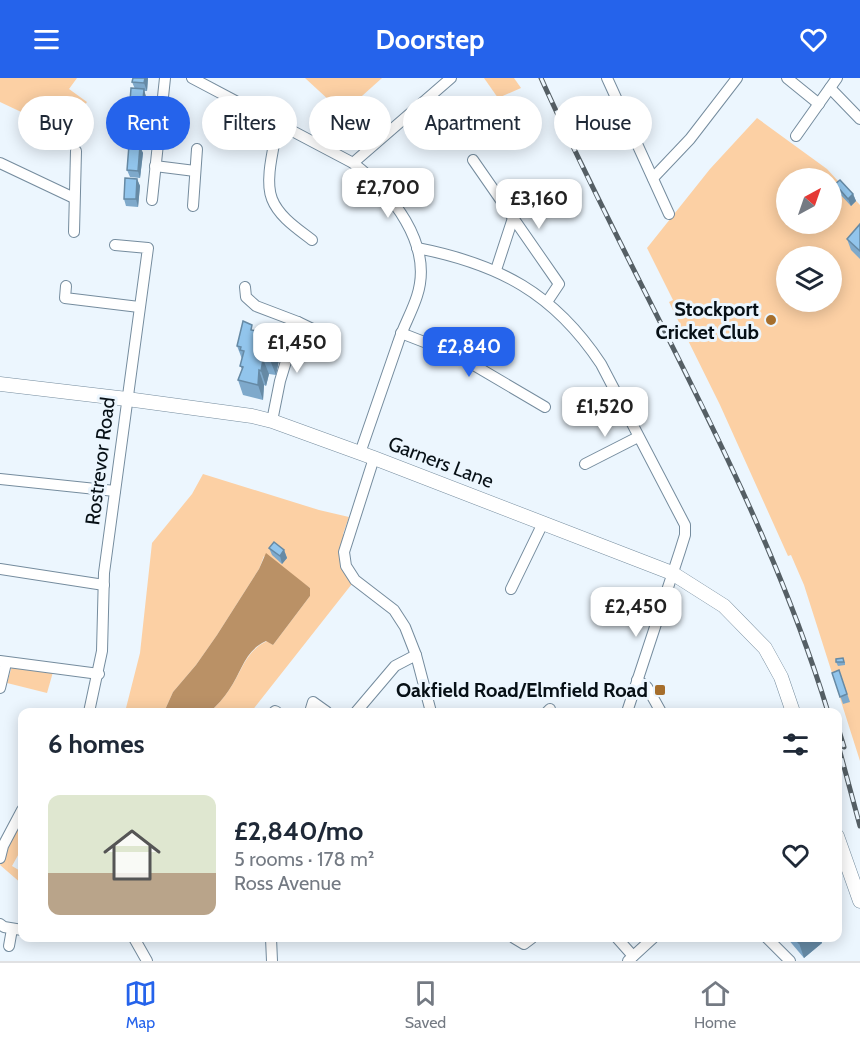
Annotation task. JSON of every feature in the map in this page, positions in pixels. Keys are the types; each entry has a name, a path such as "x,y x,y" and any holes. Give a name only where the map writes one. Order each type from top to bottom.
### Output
{"street":[{"path":"152,200 165,78"},
{"path":"192,78 226,96"},
{"path":"353,163 451,78"},
{"path":"607,78 669,214"},
{"path":"652,178 690,139 737,78"},
{"path":"787,78 819,104"},
{"path":"796,136 837,78"},
{"path":"830,88 860,119"},
{"path":"297,133 353,163 372,177 388,194 404,217 417,248 420,271 418,295 401,333 360,453"},
{"path":"193,206 197,149"},
{"path":"273,150 269,176 272,199 287,220 312,240"},
{"path":"74,232 76,151"},
{"path":"473,160 559,284 547,302"},
{"path":"0,163 74,198"},
{"path":"155,166 195,171"},
{"path":"496,270 513,218"},
{"name":"Rostrevor Road","path":"90,708 102,651 104,585 148,248 115,245"},
{"path":"417,248 453,256 496,270 547,302 567,319 601,364 685,525 685,535 628,708"},
{"path":"66,286 64,302 140,307"},
{"path":"245,287 246,297 256,306 329,337"},
{"path":"272,421 280,381 298,322"},
{"path":"401,333 455,354 545,407"},
{"name":"Garners Lane","path":"0,384 127,399 272,421 672,573 724,606 765,648 781,677 792,708"},
{"path":"585,464 638,437"},
{"path":"374,458 344,552 346,566 355,580 394,610 405,627 416,656 430,708"},
{"path":"0,479 115,491"},
{"path":"511,589 543,523"},
{"path":"0,569 104,585"},
{"path":"359,708 394,666 416,656"},
{"path":"0,688 3,662 99,674"},
{"path":"637,680 647,687 660,708"},
{"path":"311,708 313,702 321,708"},
{"path":"0,858 2,846 18,817"},
{"path":"842,850 860,901"},
{"path":"0,924 17,929 9,946"},
{"path":"136,942 147,961"},
{"path":"271,942 272,961"},
{"path":"620,942 630,958 648,942"},
{"path":"771,942 790,961"}],"shaded area":[{"path":"0,78 77,78 69,89 79,96 18,96 18,110 0,102"},
{"path":"305,78 382,78 362,96 325,96"},
{"path":"484,78 514,78 521,88 503,96 497,96"},
{"name":"Stockport Cricket Club","path":"757,118 826,168 776,168 776,234 842,234 842,185 860,205 860,761 804,585 791,555 788,556 720,405 669,302 673,300 647,248 710,169"},
{"path":"203,474 349,517 343,534 349,536 344,552 355,580 254,708 214,708 227,693 254,650 267,641 273,645 310,596 310,588 264,556 259,569 217,635 173,692 166,708 126,708 140,653 152,543 192,494"},
{"path":"266,553 310,588 310,596 273,645 266,641 253,650 227,693 214,708 166,708 173,692 217,635 259,569"},
{"path":"12,666 53,672 47,693 7,683"},
{"path":"18,823 18,855 12,866 18,870 18,881 0,865"}],"building":[{"path":"133,78 145,78 144,83 132,82"},
{"path":"131,88 144,89 143,96 130,96"},
{"path":"129,150 140,150 138,171 127,170"},
{"path":"125,178 137,179 136,199 124,199"},
{"path":"842,182 853,194 848,199 842,192"},
{"path":"860,224 860,251 847,239"},
{"path":"243,321 252,325 251,330 269,333 270,329 276,330 270,360 263,359 261,371 259,370 258,385 238,380 243,367 240,366 244,351 237,346"},
{"path":"274,542 284,550 280,556 269,548"},
{"path":"843,658 844,662 836,662 836,659"},
{"path":"839,670 847,694 840,697 832,673"}],"railway":[{"path":"541,78 732,469 768,549 800,629 827,708"},
{"path":"842,740 844,747"},
{"path":"842,759 860,826"}],"place":[{"name":"Stockport Cricket Club","path":"771,320"},
{"name":"Oakfield Road/Elmfield Road","path":"660,690"}]}
